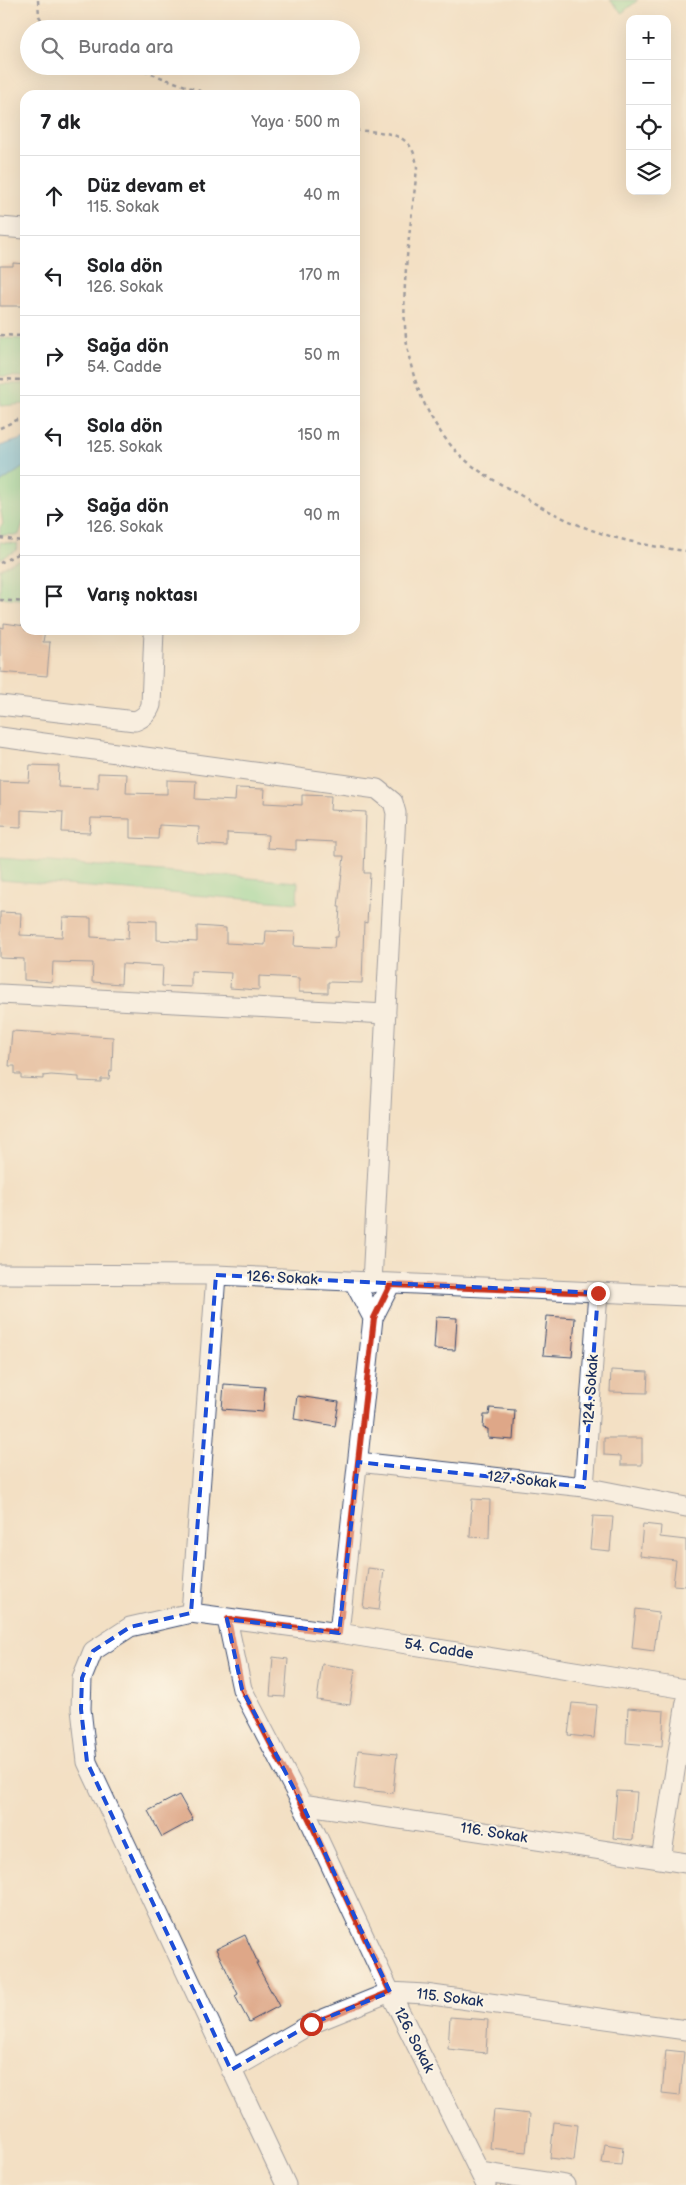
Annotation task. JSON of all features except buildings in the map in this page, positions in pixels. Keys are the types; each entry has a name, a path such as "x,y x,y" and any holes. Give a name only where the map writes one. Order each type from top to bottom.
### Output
{"street":[{"path":"0,227 20,228"},
{"path":"0,705 135,721 141,719 151,705 154,635"},
{"path":"0,737 377,789 393,802 396,813 372,1283 374,1318 339,1633"},
{"path":"0,994 386,1014"},
{"name":"126. Sokak","path":"0,1274 216,1276 686,1296"},
{"path":"216,1276 191,1613 130,1627 93,1651 82,1678 81,1710 87,1762 286,2185"},
{"path":"372,1283 374,1318"},
{"name":"124. Sokak","path":"584,1487 598,1293"},
{"name":"127. Sokak","path":"358,1462 584,1487 686,1507"},
{"name":"54. Cadde","path":"191,1613 339,1633 686,1689"},
{"name":"126. Sokak","path":"228,1619 242,1689 302,1804 390,1992 483,2178"},
{"path":"661,1859 686,1702"},
{"name":"116. Sokak","path":"302,1804 686,1863"},
{"name":"115. Sokak","path":"231,2070 311,2024 390,1992 425,1994 686,2030"},
{"path":"483,2178 565,2185"}],"path":[{"path":"38,0 39,16 41,20"},
{"path":"154,75 197,90"},
{"path":"360,130 396,134 411,147 417,160 404,297 406,338 415,379 423,400 445,438 467,462 480,472 563,519 584,528 629,542 686,551"},
{"path":"0,335 20,336"},
{"path":"0,380 20,380"},
{"path":"0,428 20,418"},
{"path":"0,538 20,541"},
{"path":"0,563 19,553 20,549"},
{"path":"0,600 20,602"}],"highlighted area":[{"path":"216,1275 598,1293 584,1487 358,1462 339,1633 227,1619 242,1689 302,1804 390,1992 311,2024 231,2070 87,1762 81,1709 82,1678 93,1651 130,1627 191,1613"}],"green space":[{"path":"610,0 638,0 622,13"},
{"path":"0,338 20,339 20,377 0,376"},
{"path":"0,384 20,384 20,404 0,406"},
{"path":"20,469 19,535 0,535 0,527 3,524 0,506 0,483"},
{"path":"0,542 18,544 16,551 0,559"},
{"path":"18,560 20,562 20,599 0,597 0,569"},
{"path":"0,858 298,882 297,903 0,880"}],"water":[{"path":"20,440 20,469 0,483 0,446"}],"route":[{"path":"311,2024 390,1992 302,1804 242,1689 228,1619 339,1633 374,1318 390,1285 598,1293"}]}
